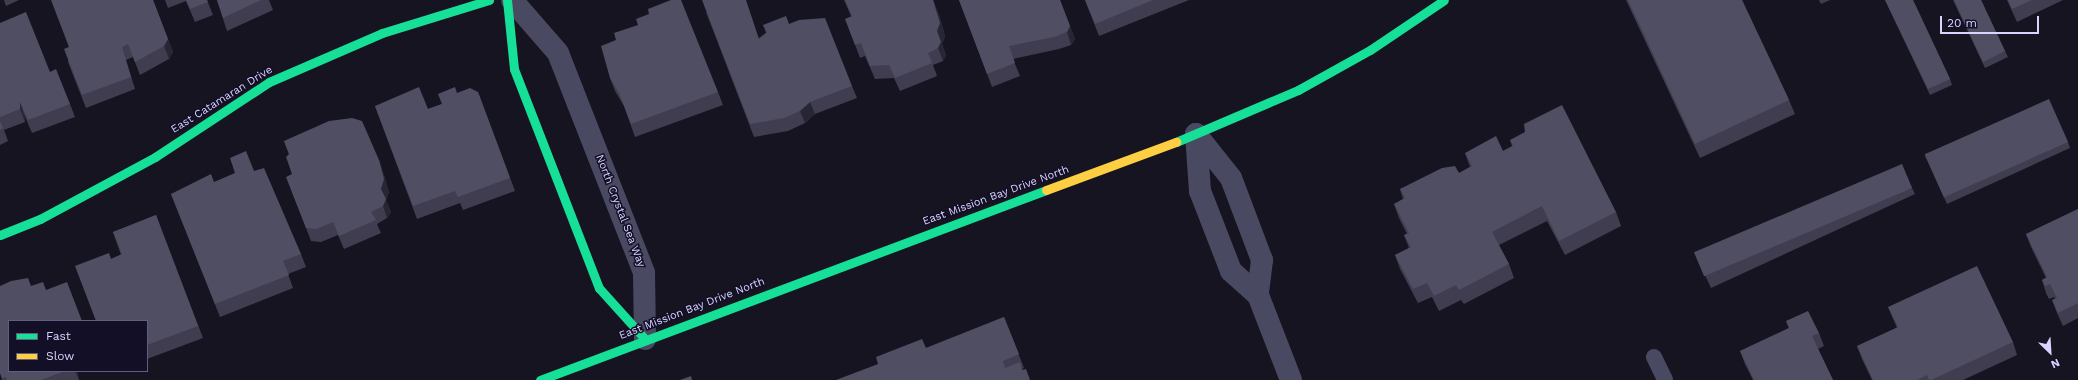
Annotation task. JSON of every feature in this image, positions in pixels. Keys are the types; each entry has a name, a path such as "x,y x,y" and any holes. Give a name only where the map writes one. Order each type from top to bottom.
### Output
{"street":[{"name":"East Catamaran Drive","path":"0,235 40,219 155,157 269,82 382,33 489,0"},
{"path":"507,0 514,69 599,288 645,339"},
{"name":"North Crystal Sea Way","path":"512,0 558,53 564,68 644,273 645,339"},
{"name":"East Mission Bay Drive North","path":"540,380 645,339 1196,134 1298,90 1370,50 1444,0"},
{"path":"1196,134 1231,178 1262,260 1258,295"},
{"path":"1196,134 1200,191 1202,198 1231,271 1258,295 1292,380"}],"lane":[{"path":"1654,357 1665,380"}],"building":[{"path":"51,0 153,0 168,39 164,46 135,62 128,44 122,47 131,77 82,95 64,49 69,47"},
{"path":"186,0 207,0 208,2 190,9"},
{"path":"217,0 261,0 223,18"},
{"path":"671,0 681,0 718,92 631,124 619,93 610,78 601,46 616,40 614,33 638,25 636,19 649,14 648,9"},
{"path":"702,0 746,0 759,39 767,32 763,25 786,16 789,24 799,20 825,18 852,86 810,102 800,111 784,118 750,124"},
{"path":"845,0 933,0 940,23 937,31 941,42 938,48 928,53 932,63 895,78 889,65 870,66 861,43 855,45 845,19 852,16"},
{"path":"959,0 1060,0 1070,26 1067,32 1054,37 1009,46 1015,63 987,74"},
{"path":"1085,0 1153,0 1095,24"},
{"path":"1628,0 1742,0 1789,100 1695,144"},
{"path":"1885,0 1913,0 1950,79 1928,89"},
{"path":"1954,0 1981,0 2005,51 1983,62"},
{"path":"2008,0 2032,0 2012,9"},
{"path":"26,12 50,72 56,69 70,104 28,120 20,102 20,109 0,117 0,23"},
{"path":"419,87 428,109 442,104 438,94 455,87 457,93 470,88 478,92 510,178 458,197 455,191 413,206 375,106"},
{"path":"2049,99 2068,142 1944,197 1925,154"},
{"path":"1562,105 1616,212 1559,241 1542,206 1492,232 1509,264 1459,290 1456,285 1434,296 1427,283 1413,289 1395,255 1411,247 1404,235 1409,233 1394,204 1405,198 1400,189 1442,168 1455,166 1459,173 1472,166 1465,153 1496,136 1503,151 1513,146 1510,140 1525,132 1524,124"},
{"path":"352,118 362,121 379,160 384,179 381,189 386,199 383,206 371,212 376,220 339,236 333,222 316,229 306,228 286,177 292,174 286,157 289,154 284,141 329,121"},
{"path":"0,121 3,128 0,130"},
{"path":"246,151 254,171 264,168 301,254 283,261 289,275 215,304 171,194 211,174 214,182 235,173 230,158"},
{"path":"1902,164 1912,188 1704,276 1694,252"},
{"path":"2078,209 2078,303 2058,313 2052,300 2057,298 2050,284 2045,286 2042,280 2047,277 2026,234"},
{"path":"156,215 198,326 148,345 148,320 96,320 75,266 109,253 111,259 122,254 113,232"},
{"path":"1977,266 2013,342 1931,380 1929,380 1927,375 1917,380 1873,380 1857,346 1898,327 1888,307"},
{"path":"28,278 31,286 43,282 46,290 67,282 82,320 8,320 8,372 62,372 41,380 7,380 6,377 2,378 0,373 0,286 11,281"},
{"path":"1808,311 1819,333 1812,336 1833,380 1754,380 1740,351 1789,328 1786,321"},
{"path":"1004,317 1019,354 1003,361 1005,368 1020,362 1022,370 1026,369 1030,380 836,380 878,364 876,357 922,339 926,348"},
{"path":"691,376 692,380 680,380"}],"traffic: fast":[{"path":"0,235 40,219 155,157 269,82 382,33 489,0"},
{"path":"507,0 514,69 599,288 645,339"},
{"path":"1176,142 1298,90 1370,50 1444,0"},
{"path":"540,380 1046,190"}],"traffic: slow":[{"path":"1046,190 1176,142"}]}
